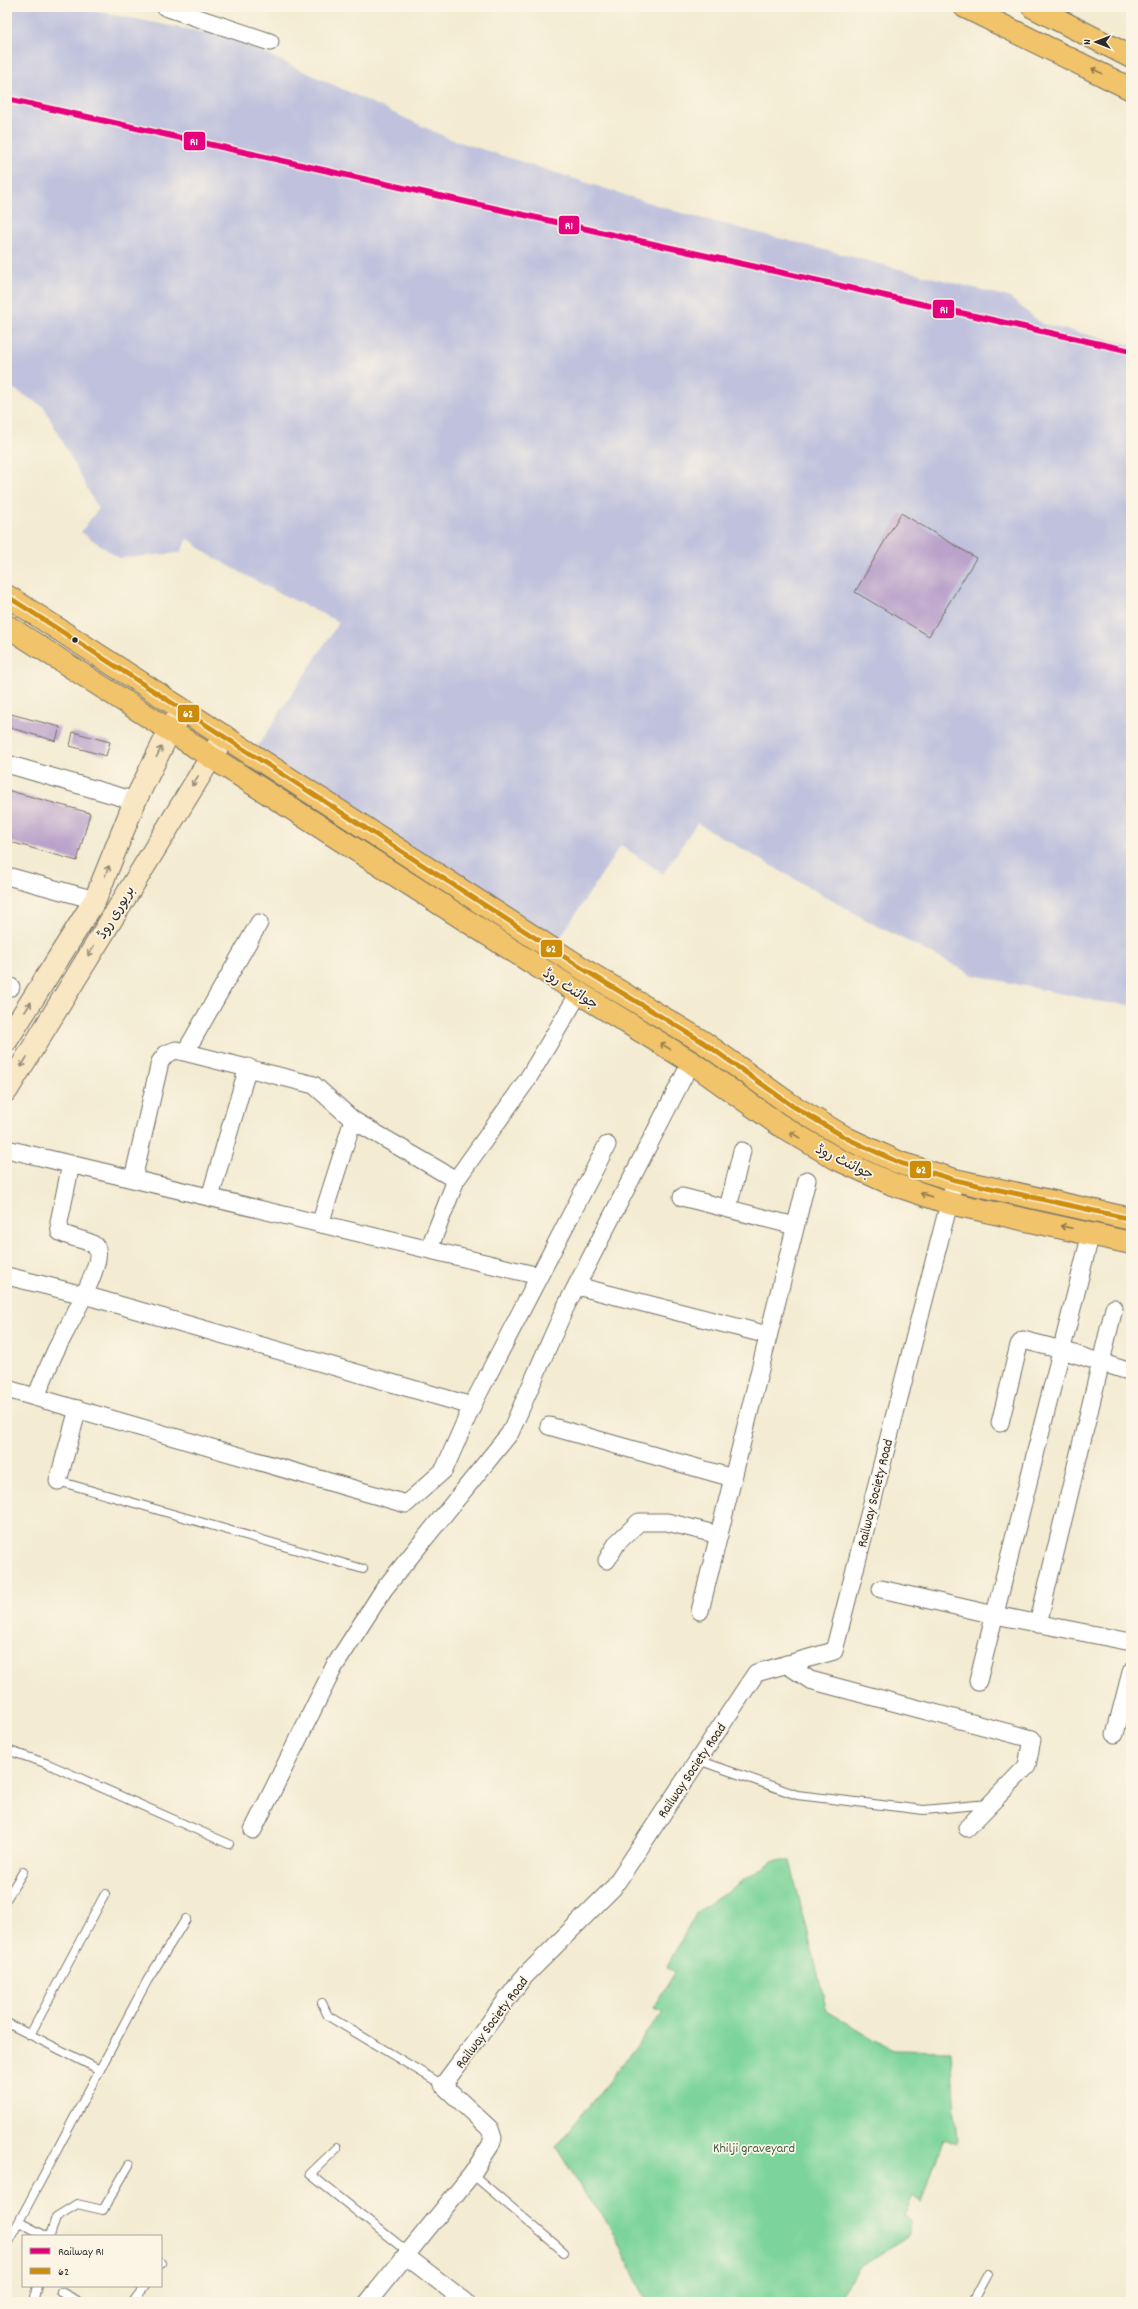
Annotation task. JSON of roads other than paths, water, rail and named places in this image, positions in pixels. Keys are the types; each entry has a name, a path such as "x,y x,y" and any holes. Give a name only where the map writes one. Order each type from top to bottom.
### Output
{"main road":[{"path":"965,7 1131,89"},
{"path":"1033,7 1131,57"},
{"name":"جوائنٹ روڈ","path":"7,596 591,974 703,1042 791,1105 848,1139 900,1163 954,1180 1131,1219"},
{"name":"جوائنٹ روڈ","path":"7,626 579,993 691,1062 778,1124 837,1160 892,1184 948,1202 1091,1232 1131,1243"},
{"name":"بریوری روڈ","path":"7,1040 95,900 135,801 170,730 183,710"},
{"name":"بریوری روڈ","path":"7,1090 224,736"}],"street":[{"path":"165,7 270,42"},
{"path":"7,764 135,801"},
{"path":"7,876 95,900"},
{"path":"186,1051 259,923"},
{"path":"429,1250 456,1180 527,1080 579,993"},
{"path":"133,1179 160,1062 166,1054 176,1050 186,1051 314,1085 353,1120 456,1180"},
{"path":"253,1830 334,1667 384,1589 510,1433 577,1286 691,1062"},
{"path":"210,1197 248,1067"},
{"path":"320,1224 353,1120"},
{"path":"7,1389 406,1504 444,1470 472,1406 606,1145"},
{"path":"7,1149 539,1276"},
{"path":"728,1208 742,1151"},
{"path":"36,1397 55,1351 84,1295 98,1256 97,1248 93,1243 68,1237 60,1232 60,1222 72,1164"},
{"path":"700,1611 807,1180"},
{"name":"Railway Society Road","path":"444,2085 522,1979 613,1888 756,1673 834,1651 954,1180"},
{"path":"682,1197 795,1226"},
{"path":"978,1681 1091,1232"},
{"path":"7,1276 84,1295 472,1406"},
{"path":"577,1286 768,1334"},
{"path":"1038,1624 1114,1308"},
{"path":"1000,1423 1019,1346 1023,1340 1062,1350 1131,1372"},
{"path":"58,1481 78,1409"},
{"path":"550,1426 733,1478"},
{"path":"607,1560 617,1544 639,1522 667,1522 718,1535"},
{"path":"881,1589 995,1616 1131,1642"},
{"path":"786,1664 810,1680 1032,1739 1028,1766 967,1828"},
{"path":"1115,1734 1131,1672"},
{"path":"368,2302 472,2174 490,2146 493,2138 490,2128 444,2085"},
{"path":"407,2255 466,2302"}],"lane":[{"path":"58,1481 363,1569"},
{"path":"7,1750 48,1764 228,1844"},
{"path":"698,1760 797,1795 924,1810 991,1804"},
{"path":"7,1898 23,1872"},
{"path":"30,2035 105,1894"},
{"path":"7,2244 146,1981 186,1918"},
{"path":"322,2002 328,2016 444,2085"},
{"path":"7,2023 100,2070"},
{"path":"337,2148 310,2174 407,2255"},
{"path":"50,2235 56,2218 77,2204 103,2210 129,2164"},
{"path":"472,2174 564,2252"},
{"path":"19,2222 44,2235"},
{"path":"973,2302 988,2274"},
{"path":"33,2302 37,2287"},
{"path":"133,2302 144,2287"},
{"path":"61,2292 80,2302"}],"rail line":[{"name":"R1","path":"7,99 1131,351"}],"park label":[{"name":"Khilji graveyard","path":"754,2147"}]}
